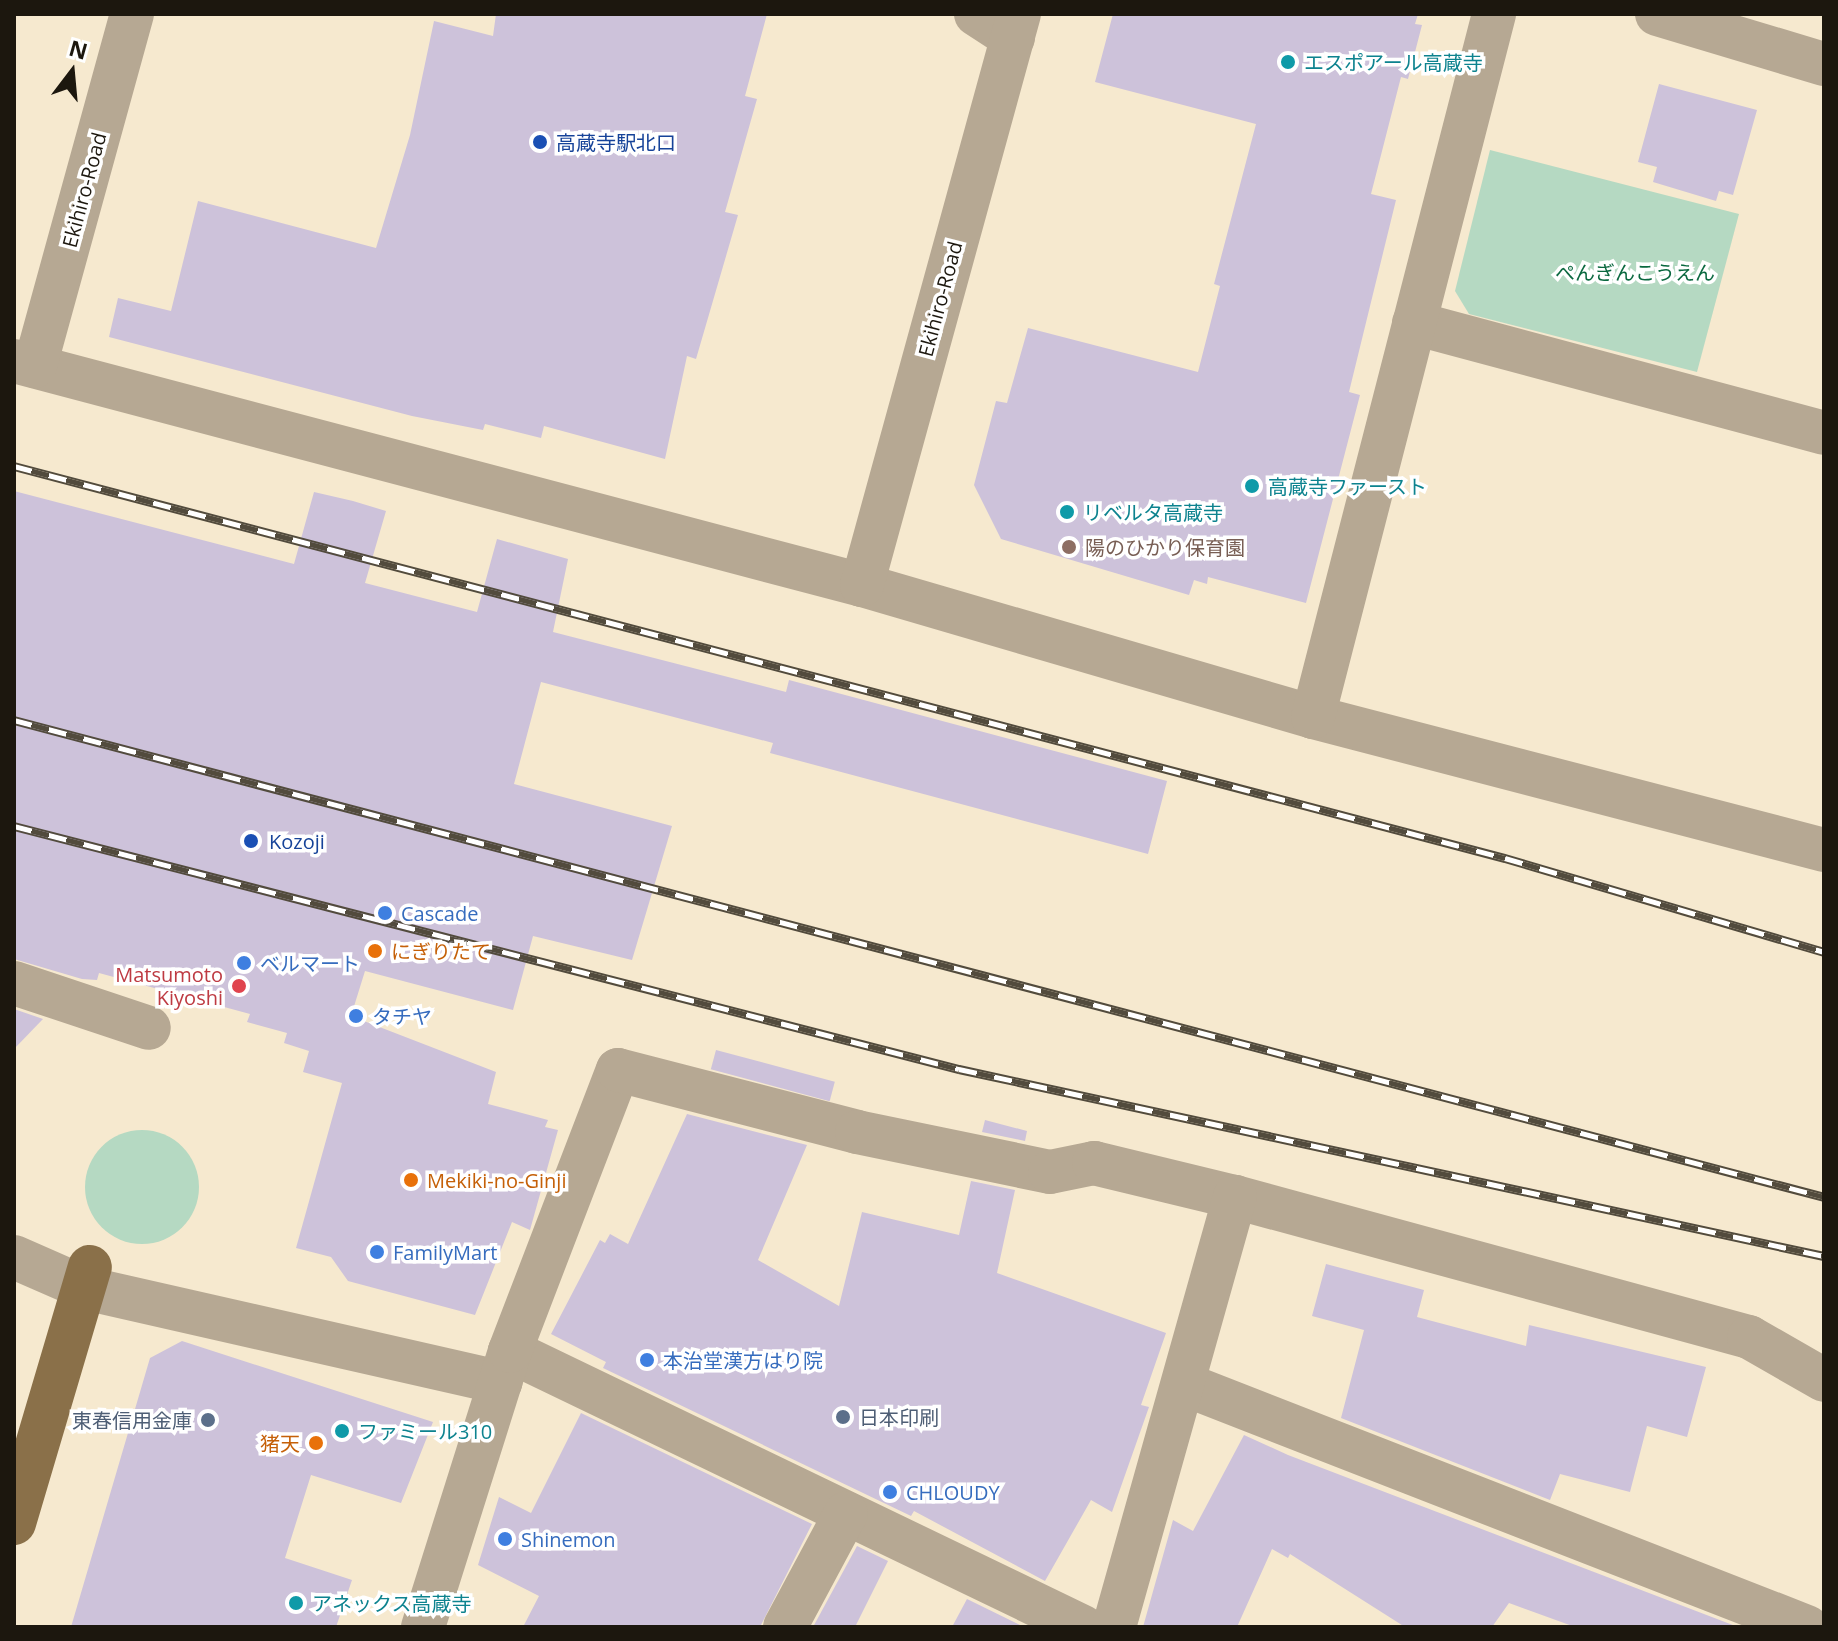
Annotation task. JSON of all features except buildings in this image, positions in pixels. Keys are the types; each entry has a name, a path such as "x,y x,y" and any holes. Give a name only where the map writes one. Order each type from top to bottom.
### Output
{"main road":[{"path":"14,1523 88,1277"}],"street":[{"name":"Ekihiro-Road","path":"25,363 132,14"},
{"path":"976,14 1016,26"},
{"path":"1313,717 1494,14"},
{"path":"1657,14 1824,64"},
{"name":"Ekihiro-Road","path":"862,585 1016,26"},
{"path":"1414,323 1824,433"},
{"path":"25,363 862,585 1313,717 1824,850"},
{"path":"14,983 149,1028"},
{"path":"423,1627 505,1367 618,1070 857,1132 1050,1172 1094,1163 1235,1197 1749,1337 1824,1380"},
{"path":"1114,1627 1235,1197"},
{"path":"14,1257 88,1277 505,1367 846,1513 1083,1627"},
{"path":"1184,1384 1807,1627"},
{"path":"785,1627 846,1513"}],"green space":[{"name":"ぺんぎんこうえん","path":"1490,150 1739,214 1697,372 1469,314 1455,291"},
{"path":"142,1130 164,1134 183,1146 195,1165 199,1187 195,1209 183,1228 164,1240 142,1244 120,1240 101,1228 89,1209 85,1187 89,1165 101,1146 120,1134"}],"railway":[{"path":"14,466 1505,858 1824,952"},
{"path":"14,720 1824,1197"},
{"path":"14,826 959,1069 1824,1256"}],"place":[{"name":"エスポアール高蔵寺","path":"1288,62"},
{"name":"高蔵寺駅北口","path":"540,142"},
{"name":"高蔵寺ファースト","path":"1252,486"},
{"name":"リベルタ高蔵寺","path":"1067,512"},
{"name":"陽のひかり保育園","path":"1069,547"},
{"name":"Kozoji","path":"251,841"},
{"name":"Cascade","path":"385,913"},
{"name":"にぎりたて","path":"375,951"},
{"name":"ベルマート","path":"244,963"},
{"name":"Matsumoto Kiyoshi","path":"239,986"},
{"name":"タチヤ","path":"356,1016"},
{"name":"Mekiki-no-Ginji","path":"411,1180"},
{"name":"FamilyMart","path":"377,1252"},
{"name":"本治堂漢方はり院","path":"647,1360"},
{"name":"日本印刷","path":"843,1417"},
{"name":"東春信用金庫","path":"208,1420"},
{"name":"ファミール310","path":"342,1431"},
{"name":"猪天","path":"316,1443"},
{"name":"CHLOUDY","path":"890,1492"},
{"name":"Shinemon","path":"505,1539"},
{"name":"アネックス高蔵寺","path":"296,1603"}]}
